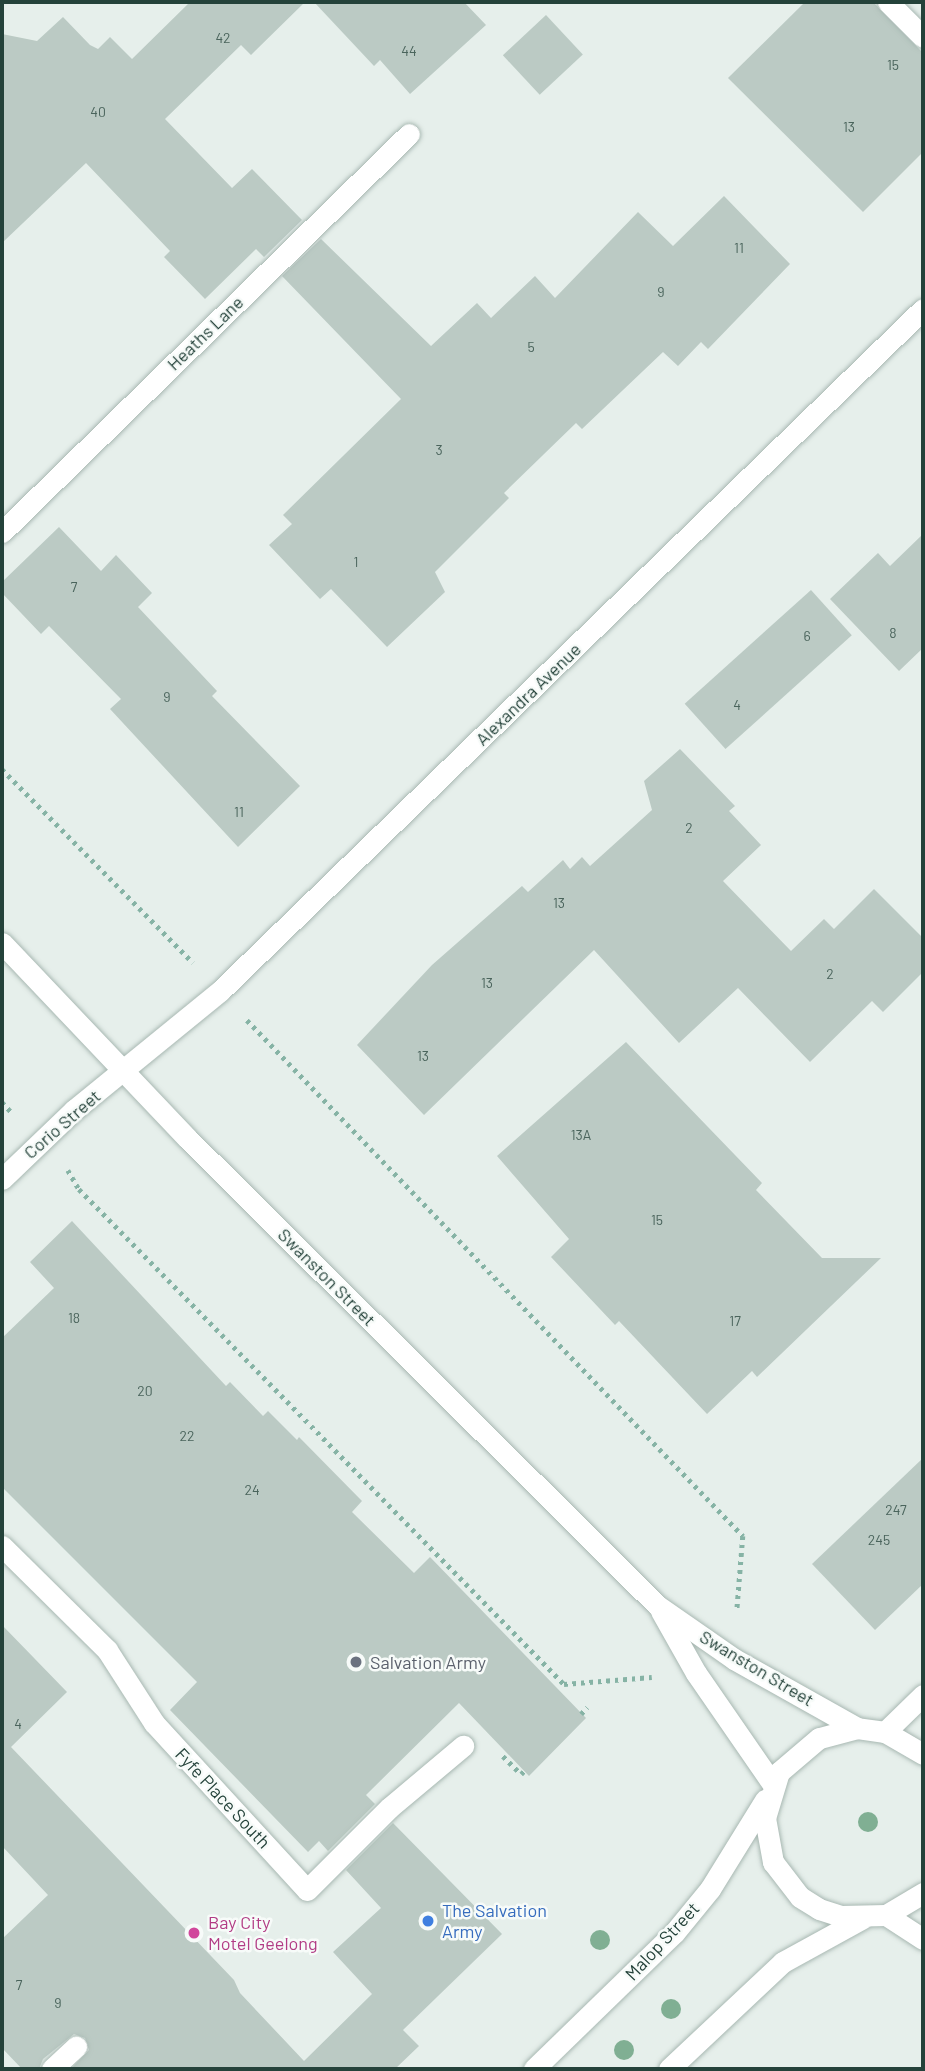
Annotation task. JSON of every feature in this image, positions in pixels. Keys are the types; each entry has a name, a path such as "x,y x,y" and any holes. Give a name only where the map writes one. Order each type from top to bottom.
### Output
{"street":[{"path":"888,2 923,37"},
{"name":"Heaths Lane","path":"2,532 409,134"},
{"name":"Alexandra Avenue","path":"124,1072 230,982 923,309"},
{"name":"Swanston Street","path":"2,943 124,1072 658,1606 734,1659 857,1728"},
{"name":"Corio Street","path":"2,1179 65,1118 124,1072"},
{"name":"Fyfe Place South","path":"2,1546 107,1650 155,1723 307,1890 389,1808 463,1746"},
{"name":"Swanston Street","path":"658,1606 696,1673 770,1790"},
{"path":"885,1732 923,1695"},
{"path":"857,1728 885,1732 923,1754"},
{"name":"Malop Street","path":"534,2069 674,1933 710,1889 770,1790 802,1748 838,1730 857,1728"},
{"path":"770,1790 766,1841 785,1881 819,1909 863,1918 886,1915 923,1893"},
{"path":"886,1915 923,1939"},
{"path":"669,2069 783,1962 863,1918"},
{"path":"52,2069 76,2047"}],"path":[{"path":"2,769 174,944"},
{"path":"269,1042 743,1536 734,1659"},
{"path":"67,1169 79,1189 564,1684 696,1673"},
{"path":"581,1714 587,1707"}],"building":[{"path":"190,2 305,2 251,55 241,45 165,119 232,188 252,169 302,220 264,257 256,249 205,299 164,257 170,251 86,163 2,243 2,34 37,41 63,17 90,45 98,49 110,37 132,59"},
{"path":"314,2 464,2 486,25 410,94 380,60 374,66"},
{"path":"805,2 873,2 923,53 923,152 863,212 728,78"},
{"path":"546,15 583,54 540,95 503,55"},
{"path":"724,196 790,264 708,349 701,342 678,366 663,352 582,429 576,423 504,493 509,498 435,572 445,592 387,647 331,589 320,599 269,545 292,524 283,515 401,399 282,276 321,239 431,346 477,303 491,318 535,276 555,298 638,212 673,246"},
{"path":"59,527 101,571 116,555 152,593 138,607 217,691 212,696 300,786 238,847 110,709 121,699 49,626 41,634 2,593 2,582"},
{"path":"923,534 923,648 899,671 830,599 878,553 890,566"},
{"path":"811,590 852,635 725,749 685,704"},
{"path":"680,749 735,806 729,811 761,845 723,881 791,951 824,919 834,929 874,889 923,938 923,972 883,1012 872,1001 810,1062 738,988 679,1043 594,950 424,1115 357,1045 432,965 522,886 528,892 563,860 570,869 582,857 590,866 652,810 644,781"},
{"path":"626,1042 762,1183 756,1190 822,1258 881,1258 757,1377 752,1371 707,1414 619,1321 615,1325 551,1257 569,1239 497,1156"},
{"path":"72,1221 226,1386 230,1382 263,1416 268,1411 297,1440 299,1437 362,1501 352,1512 414,1573 430,1557 586,1718 529,1776 459,1703 366,1795 375,1804 328,1851 319,1841 308,1852 170,1710 197,1682 2,1487 2,1338 54,1288 30,1262"},
{"path":"923,1458 923,1584 875,1630 812,1564"},
{"path":"2,1625 67,1692 11,1747 234,1980 240,1993 304,2061 372,1994 333,1952 381,1908 346,1870 393,1823 502,1934 403,2030 419,2046 395,2069 71,2069 89,2050 85,2038 74,2034 43,2059 39,2069 22,2069 2,2048 2,1939 48,1895 2,1846"}],"place":[{"name":"Salvation Army","path":"356,1662"},
{"name":"The Salvation Army","path":"428,1921"},
{"name":"Bay City Motel Geelong","path":"194,1933"}]}
